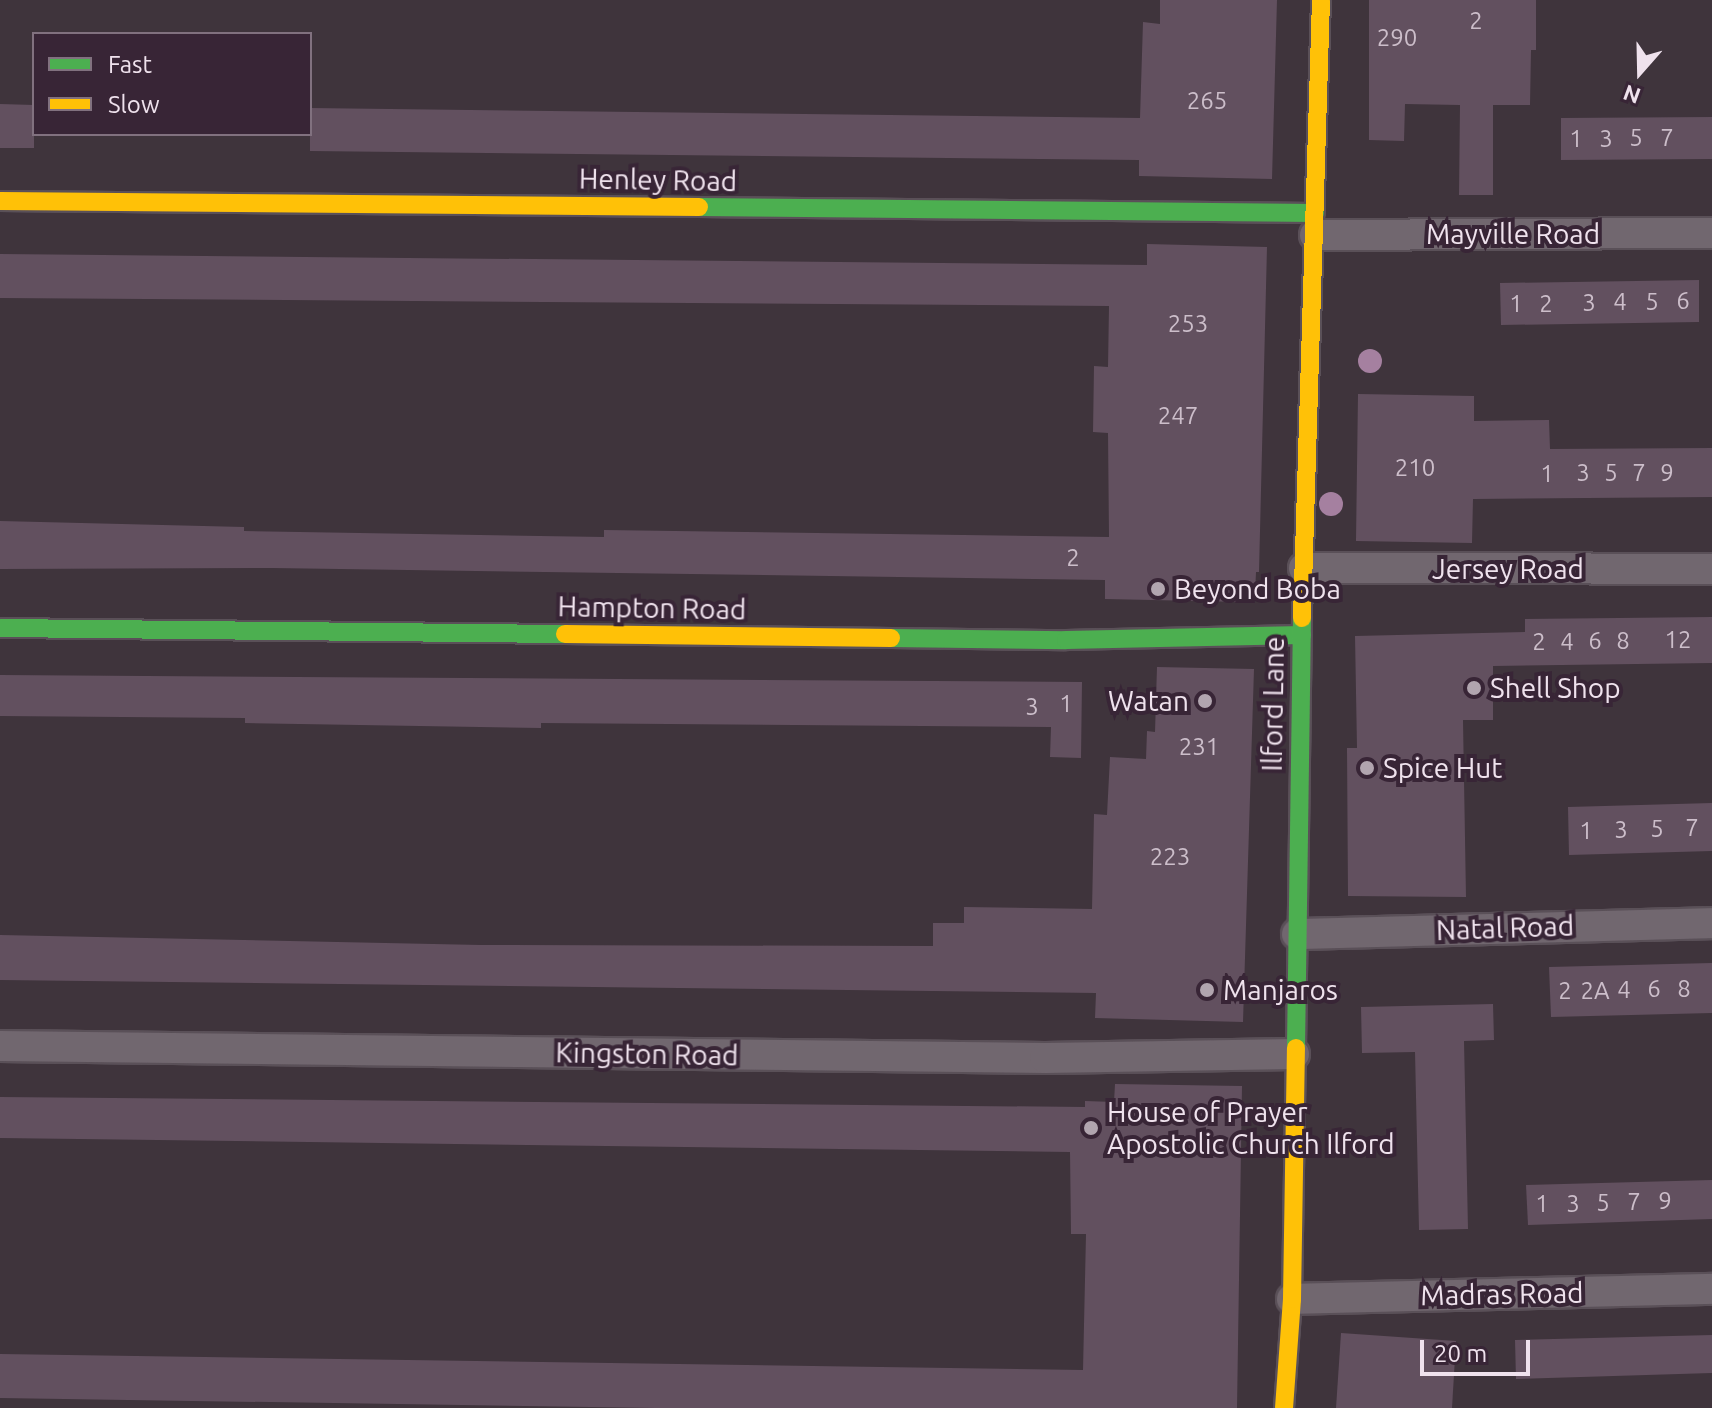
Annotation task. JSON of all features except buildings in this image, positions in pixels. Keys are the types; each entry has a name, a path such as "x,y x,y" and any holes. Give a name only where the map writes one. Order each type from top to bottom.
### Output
{"street":[{"name":"Ilford Lane","path":"1284,1408 1292,1299 1302,635 1321,0"},
{"name":"Henley Road","path":"0,201 1315,224"},
{"name":"Mayville Road","path":"1315,224 1712,233"},
{"name":"Jersey Road","path":"1304,568 1712,569"},
{"name":"Hampton Road","path":"0,628 1066,640 1302,635"},
{"name":"Natal Road","path":"1297,934 1712,923"},
{"name":"Kingston Road","path":"0,1046 1045,1058 1294,1054"},
{"name":"Madras Road","path":"1292,1299 1712,1289"}],"traffic: fast":[{"path":"699,207 1315,213"},
{"path":"1296,1048 1302,618"},
{"path":"0,628 565,634"},
{"path":"891,638 1066,640 1302,635"}],"traffic: slow":[{"path":"1302,618 1321,0"},
{"path":"0,201 699,207"},
{"path":"565,634 891,638"},
{"path":"1284,1408 1292,1299 1296,1048"}],"place":[{"name":"Beyond Boba","path":"1158,589"},
{"name":"Shell Shop","path":"1474,688"},
{"name":"Watan","path":"1205,701"},
{"name":"Spice Hut","path":"1367,768"},
{"name":"Manjaros","path":"1207,990"},
{"name":"House of Prayer Apostolic Church Ilford","path":"1091,1128"}]}
